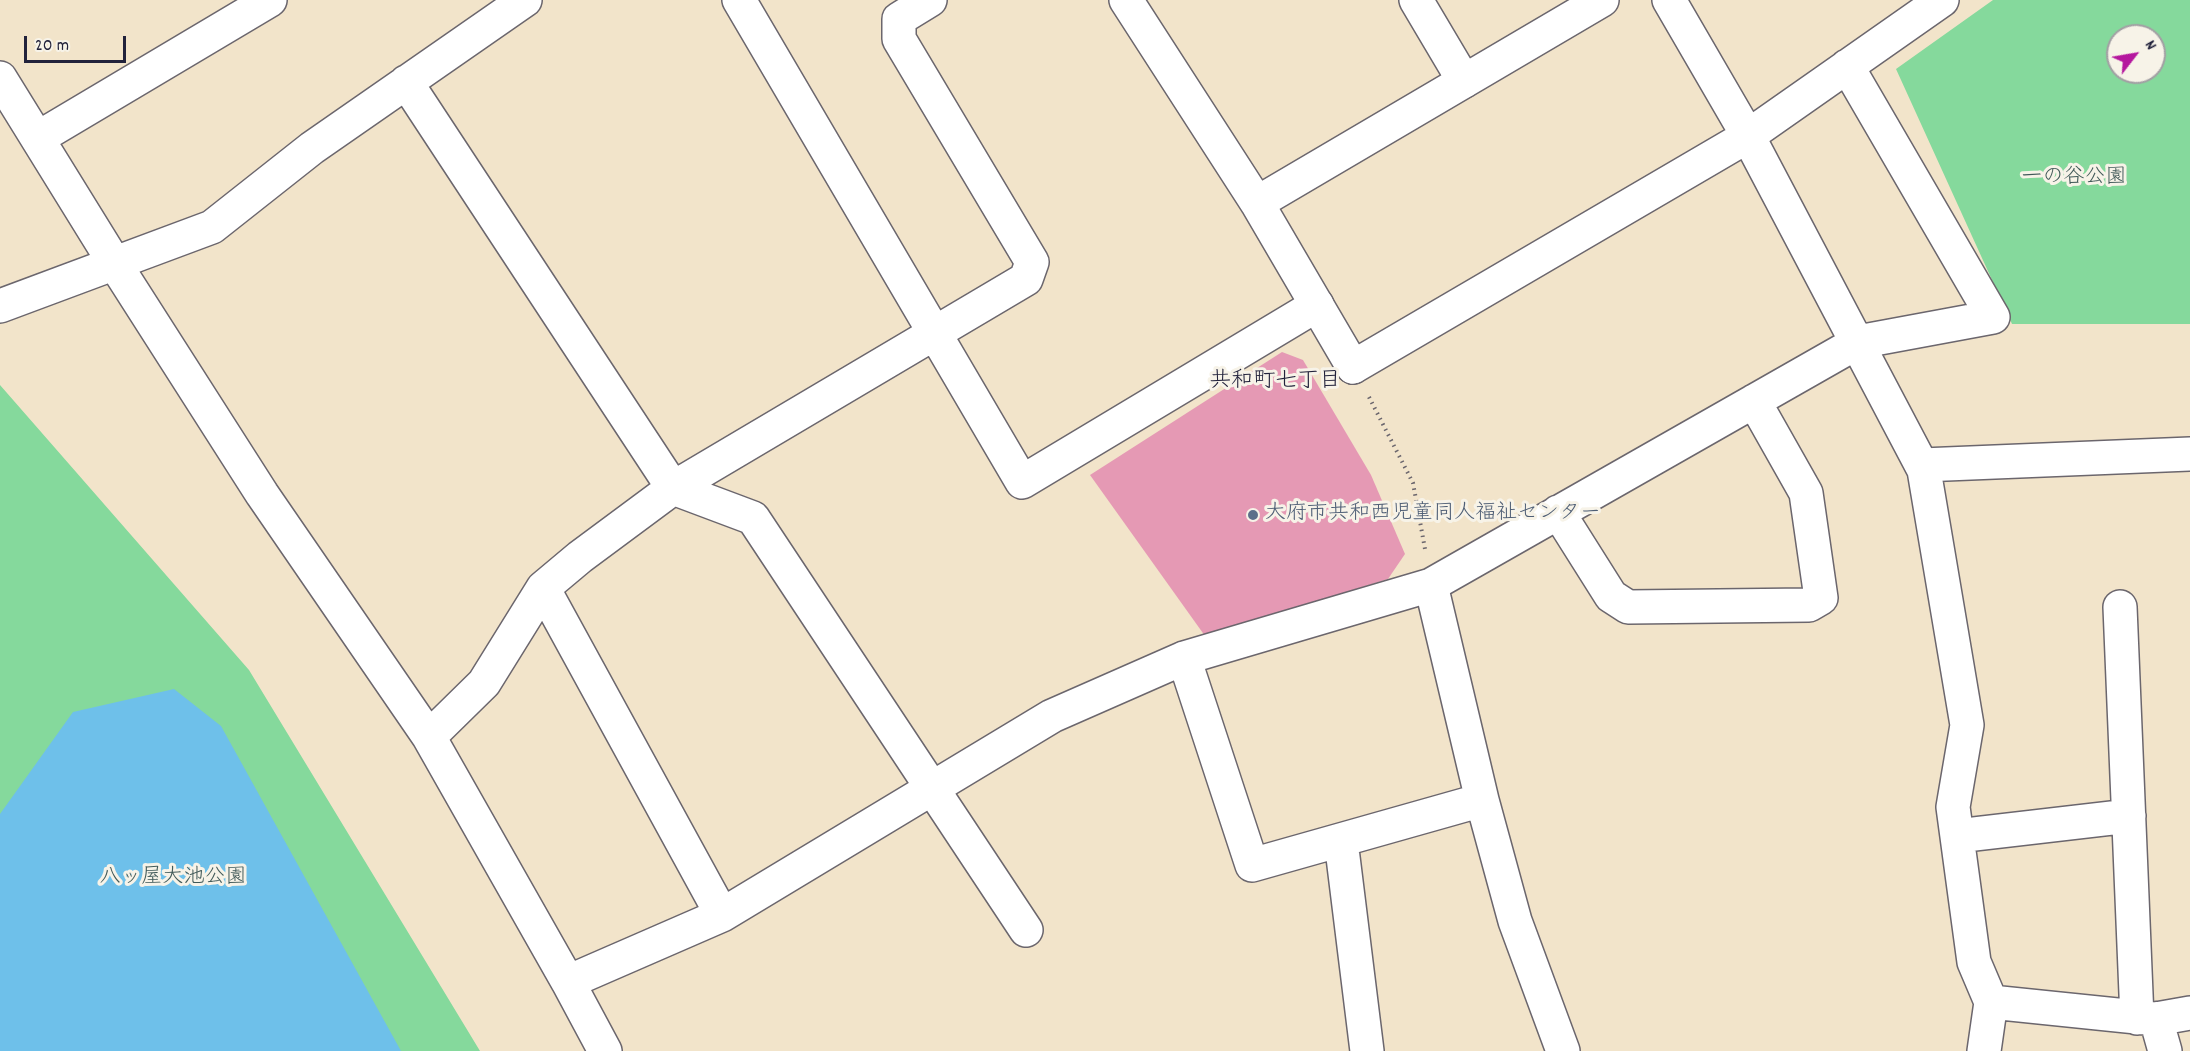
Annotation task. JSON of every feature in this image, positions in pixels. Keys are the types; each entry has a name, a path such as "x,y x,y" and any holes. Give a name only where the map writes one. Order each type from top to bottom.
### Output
{"street":[{"path":"38,138 270,0"},
{"path":"0,306 212,227 312,148 525,0"},
{"path":"739,0 1022,482 1317,305"},
{"path":"429,737 484,683 543,588 580,557 674,488 1026,279 1032,262 899,39 899,19 930,0"},
{"path":"1126,0 1257,203 1353,367 1748,136 1942,0"},
{"path":"1416,0 1464,81"},
{"path":"1257,203 1602,0"},
{"path":"1669,0 1748,136 1922,465 1967,725 1953,807 1974,962 1991,1002 1984,1051"},
{"path":"568,982 722,915 1052,716 1184,658 1431,585 1858,342 1993,317 1847,66"},
{"path":"0,78 115,264 262,494 429,737 568,982 604,1051"},
{"path":"406,82 674,488 753,518 1026,930"},
{"path":"1558,512 1611,596 1628,607 1809,605 1815,602 1821,598 1806,493 1754,401"},
{"path":"1922,465 2190,454"},
{"path":"1431,585 1482,800 1515,921 1563,1051"},
{"path":"543,588 722,915"},
{"path":"2120,607 2129,816 2147,1018 2164,1051"},
{"path":"1184,658 1252,865 1341,842 1482,800"},
{"path":"1957,836 2129,816"},
{"path":"1341,842 1367,1051"},
{"path":"1991,1002 2147,1018 2190,1013"}],"path":[{"path":"1353,367 1413,483 1431,585"}],"green space":[{"name":"一の谷公園","path":"1993,0 2190,0 2190,324 2012,324 1896,69"},
{"name":"八ッ屋大池公園","path":"0,385 249,670 480,1051 0,1051"}],"water":[{"path":"174,689 221,726 401,1051 0,1051 0,814 73,712"}],"building":[{"name":"大府市共和西児童同人福祉センター","path":"1282,352 1303,360 1371,475 1405,554 1388,579 1205,636 1090,475"}],"place":[{"name":"大府市共和西児童同人福祉センター","path":"1253,515"}],"district":[{"name":"共和町七丁目","path":"1275,383"}]}
